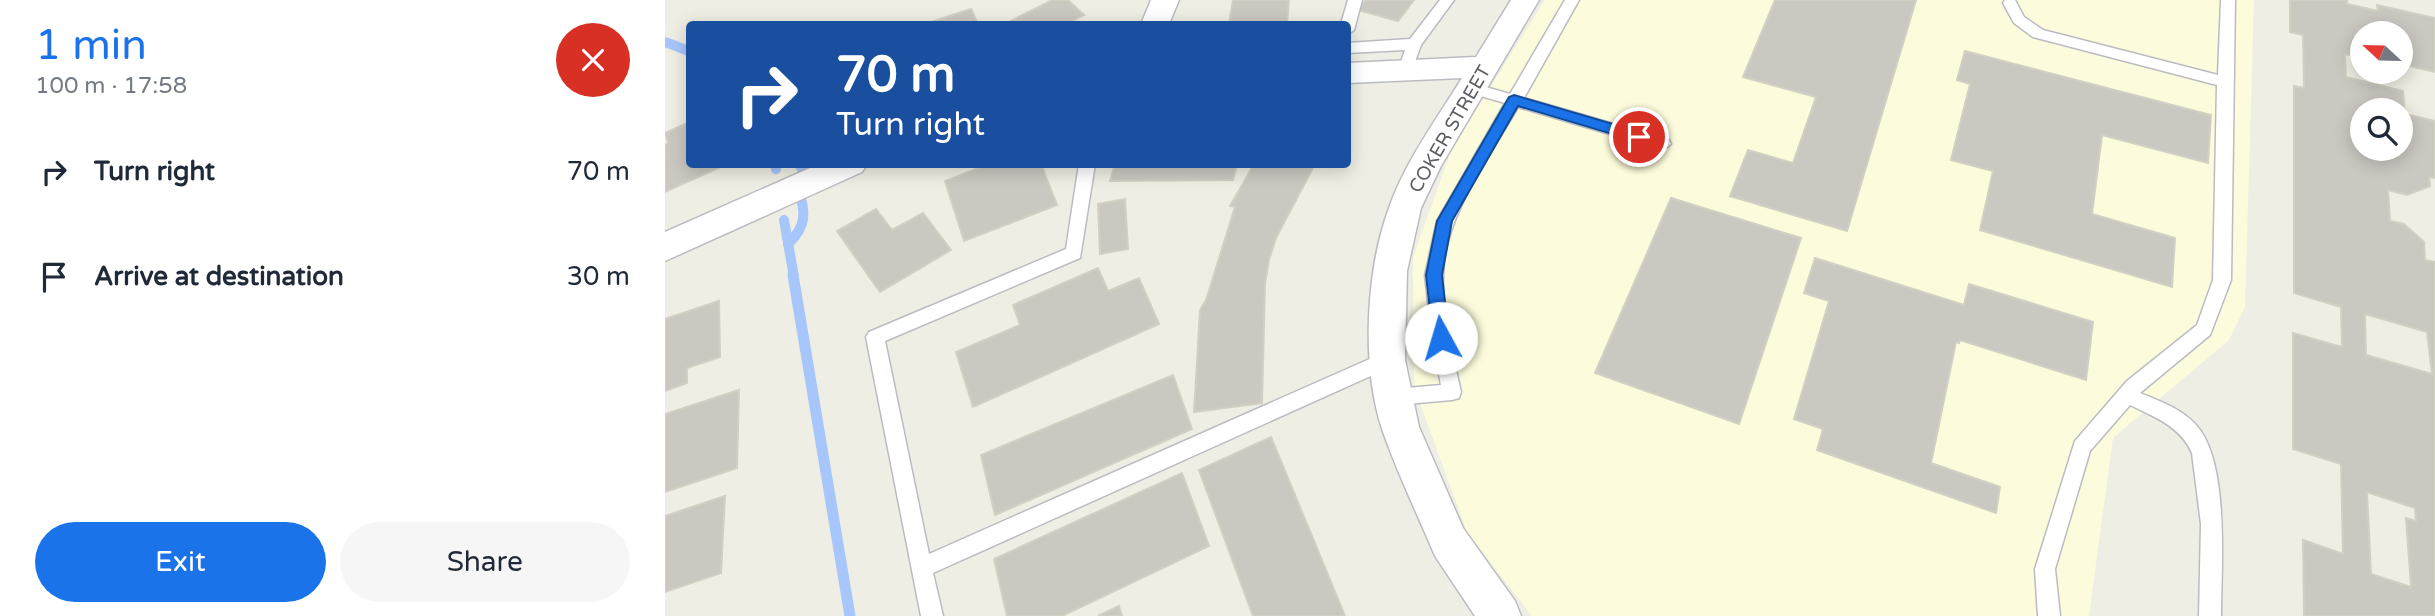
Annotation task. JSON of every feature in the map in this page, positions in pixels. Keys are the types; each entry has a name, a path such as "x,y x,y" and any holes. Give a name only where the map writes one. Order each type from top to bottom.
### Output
{"street":[{"path":"1156,21 1165,0"},
{"name":"COKER STREET","path":"1500,616 1449,541 1400,427 1387,360 1390,271 1405,208 1426,163 1525,0"},
{"path":"1351,72 1410,57 1479,77"},
{"path":"665,247 842,168"}],"lane":[{"path":"1349,21 1355,0"},
{"path":"1351,49 1410,57 1447,0"},
{"path":"1395,397 1452,392 1441,338 1434,275 1445,221 1572,0"},
{"path":"2049,616 2045,569 2082,447 2126,396 2204,330 2222,280 2228,0"},
{"path":"2009,1 2019,20 2038,34 2225,82"},
{"path":"1479,77 1514,100 1664,144"},
{"path":"932,616 875,337 1074,253 1086,168"},
{"path":"922,568 1387,360"},
{"path":"2126,396 2173,417 2195,436 2205,460 2209,512 2210,616"}],"shaded area":[{"path":"1545,0 2254,0 2245,307 2229,340 2113,438 2089,616 1532,616 1467,532 1414,387 1413,257 1452,148"}],"building":[{"path":"1052,0 1068,0 1084,15 1072,21 1011,21"},
{"path":"1233,0 1289,0 1287,21 1230,21"},
{"path":"1366,0 1414,0 1398,21 1358,10"},
{"path":"1775,0 1916,0 1847,231 1730,196 1748,150 1793,163 1816,97 1743,77"},
{"path":"2290,0 2347,0 2347,4 2378,11 2377,5 2435,18 2435,72 2413,67 2413,21 2350,21 2350,55 2345,54 2346,77 2350,78 2350,84 2374,84 2403,91 2404,98 2350,98 2350,161 2413,161 2413,116 2435,121 2435,178 2429,177 2430,186 2407,195 2388,190 2390,221 2404,224 2424,242 2425,260 2435,262 2435,616 2304,616 2303,540 2343,554 2341,464 2293,449 2293,333 2342,347 2341,307 2294,293 2294,86 2304,88 2303,35 2290,32","holes":["2365,314 2427,332 2432,374 2366,355","2367,492 2415,508 2416,521 2406,518 2411,587 2371,574"]},
{"path":"971,9 977,21 934,21"},
{"path":"1965,51 2211,115 2208,163 2102,135 2092,214 2175,238 2172,287 1980,230 1993,171 1951,160 1970,84 1957,80"},
{"path":"686,123 686,168 718,168 665,192 665,145 668,143 665,133"},
{"path":"979,168 1043,168 1057,205 964,241 945,181"},
{"path":"1114,168 1236,168 1233,180 1110,181"},
{"path":"1252,168 1313,168 1276,238 1269,260 1265,284 1262,403 1194,412 1200,310 1206,300 1235,207 1230,206"},
{"path":"1671,198 1801,238 1739,424 1595,373"},
{"path":"1125,199 1128,249 1100,254 1098,204"},
{"path":"876,209 892,230 923,213 951,250 880,292 837,231"},
{"path":"1815,258 1964,305 1969,284 2093,322 2086,380 1960,340 1959,343 1956,342 1931,463 2000,487 1996,513 1817,450 1823,429 1794,419 1829,301 1804,293"},
{"path":"1098,268 1108,291 1139,278 1159,324 973,407 956,352 1020,325 1013,305"},
{"path":"719,301 720,357 687,368 687,383 665,391 665,319"},
{"path":"1173,375 1192,429 995,515 981,455"},
{"path":"739,390 737,468 665,492 665,414"},
{"path":"1271,437 1345,616 1253,616 1199,470"},
{"path":"1182,473 1209,546 1062,616 1007,616 994,559"},
{"path":"725,496 721,573 665,592 665,516"},
{"path":"1119,606 1122,616 1098,616"}],"waterway":[{"path":"665,42 686,50"},
{"path":"801,168 809,183"},
{"path":"788,244 802,225 803,212 798,188"},
{"path":"784,220 788,244"},
{"path":"788,244 794,277"},
{"path":"793,275 850,616"}],"route":[{"path":"1441,338 1434,275 1445,221 1514,100 1639,137"}]}
